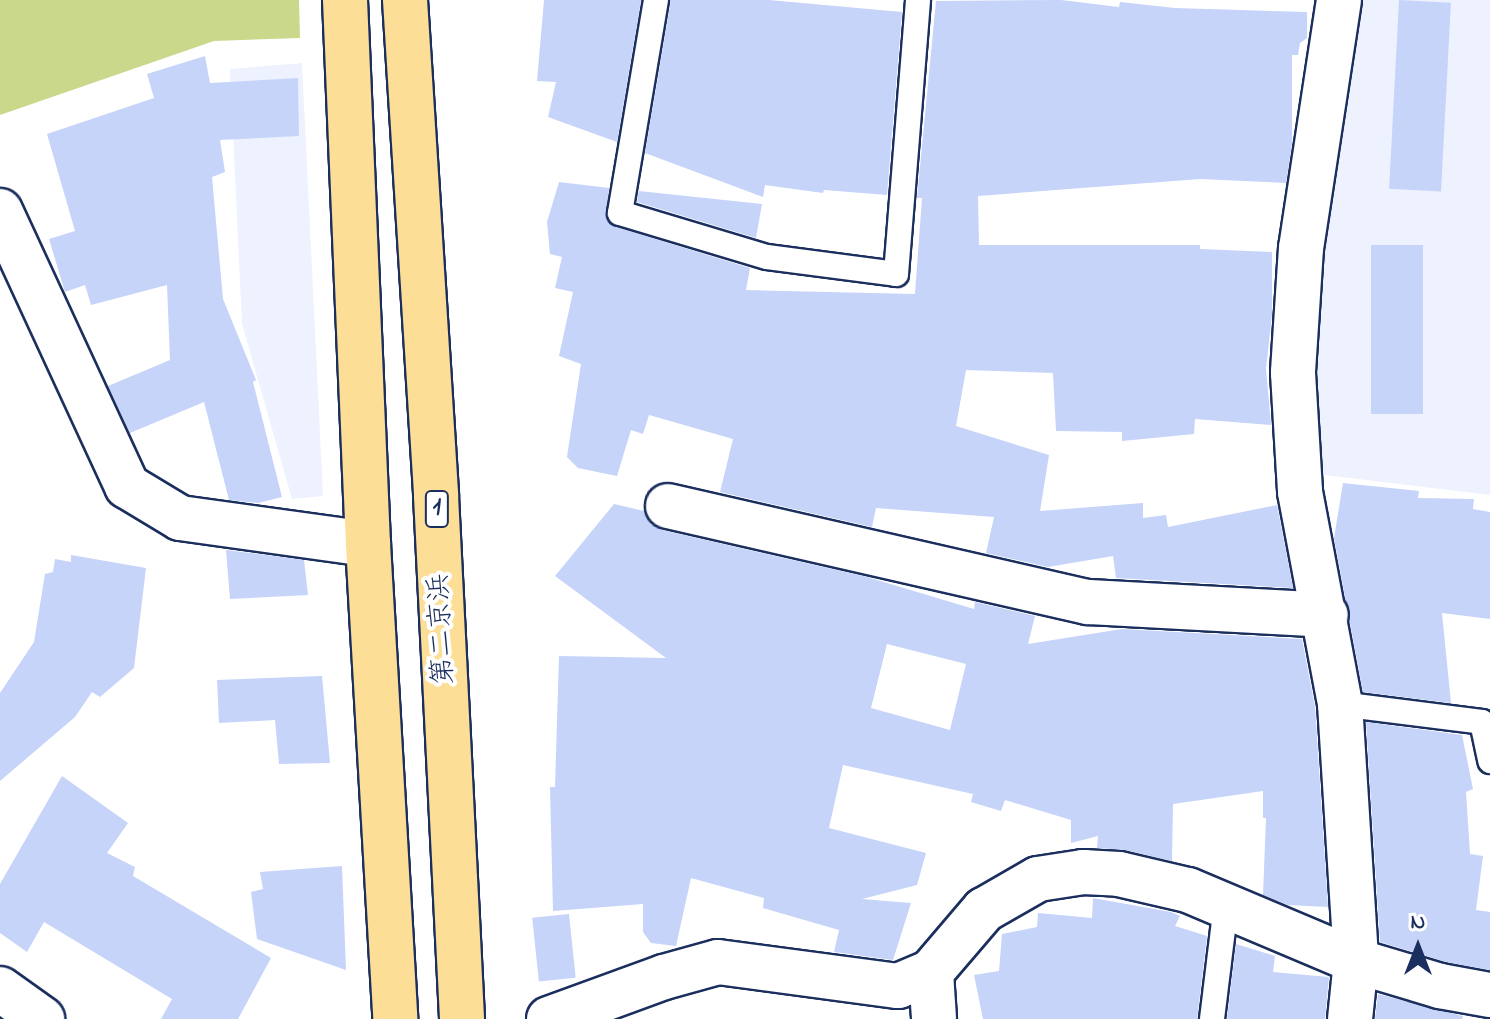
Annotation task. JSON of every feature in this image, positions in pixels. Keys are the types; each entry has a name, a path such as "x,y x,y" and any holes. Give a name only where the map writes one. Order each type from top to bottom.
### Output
{"highway":[{"path":"345,0 368,544 395,1019"},
{"name":"第二京浜","path":"405,0 436,496 462,1019"}],"street":[{"path":"1339,0 1301,248 1293,373 1300,492 1326,615 1340,704 1356,961 1350,1019"},
{"path":"0,211 127,486 180,518 368,544"},
{"path":"668,506 1088,602 1326,615"},
{"path":"549,1019 664,977 718,962 898,986 931,972 984,910 1038,879 1083,872 1119,874 1188,890 1356,961 1440,986 1490,995"},
{"path":"931,972 934,1019"},
{"path":"0,989 42,1019"}],"lane":[{"path":"656,0 620,213 767,257 896,274 918,0"},
{"path":"1340,704 1482,722 1490,761"},
{"path":"1212,1019 1226,905"}],"shaded area":[{"path":"1353,0 1490,0 1490,495 1309,473 1315,245"},
{"path":"302,63 323,496 292,499 242,324 230,69"}],"green space":[{"path":"0,0 299,0 300,38 214,41 0,115"}],"building":[{"path":"544,0 641,0 617,142 548,117 556,82 537,81"},
{"path":"671,0 769,0 902,12 887,195 824,190 823,193 765,185 763,197 645,153"},
{"path":"1061,0 1119,7 1120,2 1175,8 1307,12 1307,38 1300,43 1298,55 1292,55 1292,143 1286,183 1200,179 978,196 979,245 1200,245 1200,249 1272,252 1272,314 1266,369 1271,425 1195,419 1194,434 1122,441 1122,432 1056,431 1053,373 966,370 956,426 1049,455 1040,511 1143,503 1143,518 1166,515 1168,527 1277,505 1293,588 1116,578 1113,556 1048,567 986,553 994,517 876,508 872,527 720,492 733,439 649,415 643,434 631,430 617,476 578,468 567,457 581,364 559,356 573,292 555,288 562,257 550,254 547,222 559,182 609,188 606,217 616,227 750,268 746,290 915,294 922,198 917,198 936,1"},
{"path":"1399,0 1451,3 1441,191 1389,189"},
{"path":"205,56 210,83 298,78 299,136 220,140 225,172 212,177 223,299 256,380 253,382 282,497 258,503 229,500 204,402 130,433 108,386 170,360 167,285 91,305 85,285 65,292 49,239 75,231 47,134 154,98 147,74"},
{"path":"639,191 762,204 756,238 637,202"},
{"path":"1371,245 1423,245 1423,414 1371,414"},
{"path":"1343,483 1419,491 1418,498 1474,499 1473,509 1490,512 1490,619 1442,613 1451,703 1363,692 1334,538"},
{"path":"614,504 644,511 650,524 662,530 867,577 974,609 975,602 1035,616 1028,644 1122,629 1302,639 1315,707 1328,907 1288,905 1263,895 1266,818 1263,818 1263,791 1173,804 1172,861 1125,850 1097,848 1098,836 1071,843 1071,820 1005,800 1001,811 971,802 973,794 843,765 829,828 926,853 917,885 862,899 911,903 893,960 834,952 839,930 763,908 764,898 691,878 676,946 651,943 643,932 643,904 553,911 550,787 555,787 559,656 666,658 555,576","holes":["887,644 966,664 950,730 871,708"]},
{"path":"226,550 304,560 308,595 230,599"},
{"path":"71,555 146,568 134,668 100,697 92,692 75,717 0,781 0,693 34,642 45,574 53,572 55,559 71,562"},
{"path":"322,676 330,763 279,764 275,720 219,723 217,680"},
{"path":"1366,722 1462,735 1473,789 1466,792 1470,854 1483,856 1476,910 1490,912 1490,970 1446,962 1380,942"},
{"path":"62,776 128,823 107,853 135,867 133,876 271,958 238,1019 161,1019 172,999 44,922 27,952 0,933 0,884"},
{"path":"342,866 346,970 257,939 251,892 263,889 260,872"},
{"path":"1093,898 1171,912 1180,916 1175,926 1207,936 1197,1019 983,1019 974,975 999,971 1002,934 1037,927 1038,913 1092,918"},
{"path":"569,914 576,978 539,982 532,918"},
{"path":"1236,944 1275,956 1273,972 1329,977 1325,1019 1227,1019"},
{"path":"1378,994 1463,1016 1462,1019 1375,1019"}]}
